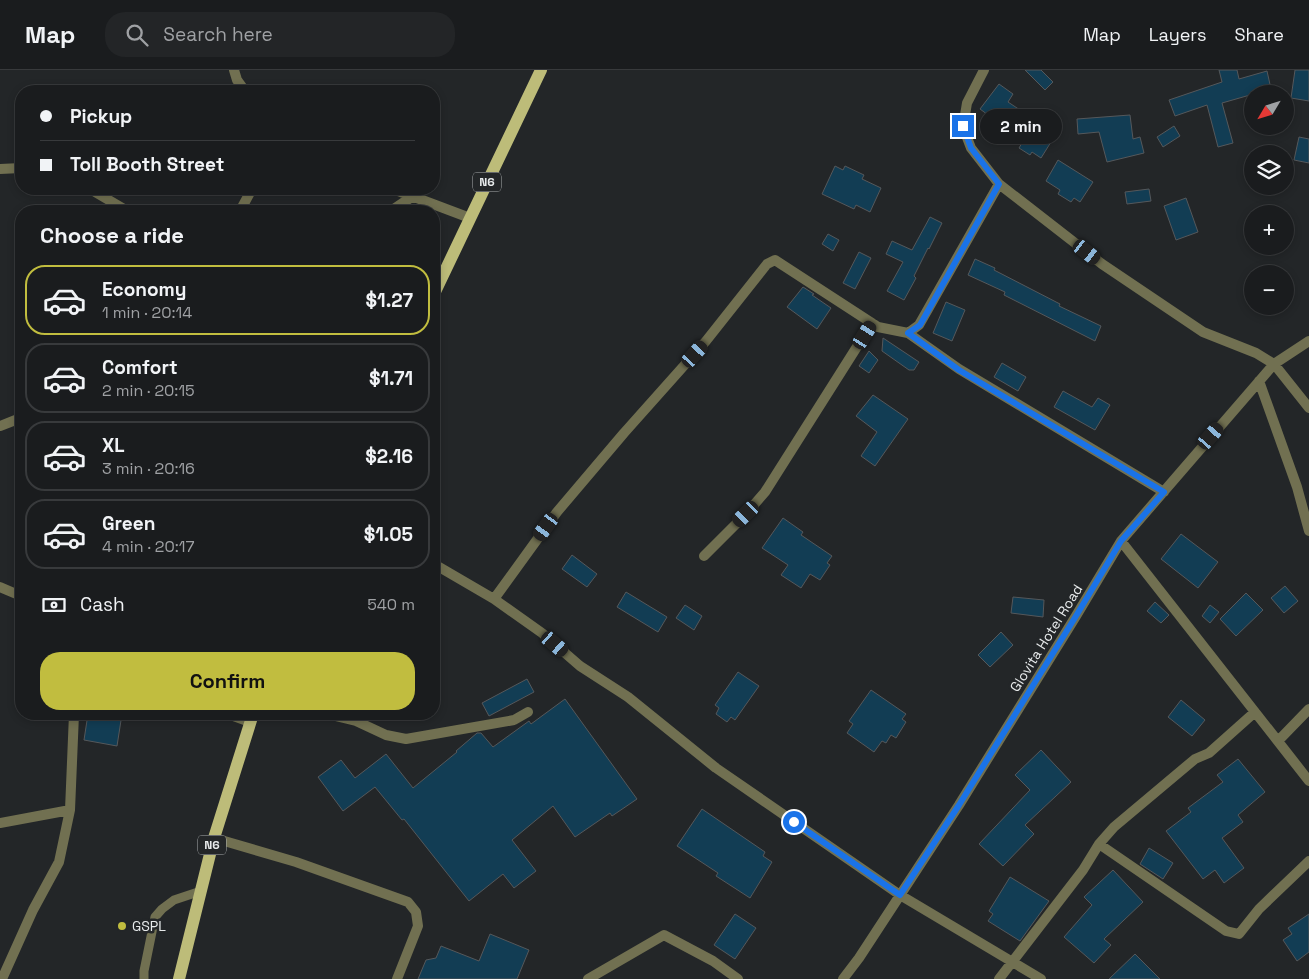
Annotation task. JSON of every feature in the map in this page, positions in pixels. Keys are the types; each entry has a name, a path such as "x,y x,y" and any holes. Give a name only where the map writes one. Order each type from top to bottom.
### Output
{"main road":[{"name":"N6","path":"440,281 541,70"},
{"name":"N6","path":"179,979 214,838 251,720"}],"street":[{"path":"234,70 241,85"},
{"path":"984,70 967,103 963,126 971,148 999,184 1102,264 1203,332 1256,353 1274,364 1309,408"},
{"path":"0,169 15,168"},
{"path":"908,333 920,325 999,184"},
{"path":"100,195 117,205"},
{"path":"400,205 413,196 436,205"},
{"path":"440,206 470,218"},
{"path":"494,599 557,512 706,340 767,264 775,260 878,327 908,333 959,370 1164,492"},
{"path":"704,556 765,492 872,323"},
{"name":"Glovita Hotel Road","path":"843,979 859,958 964,797 1121,541 1274,364 1309,341"},
{"path":"1259,381 1297,487 1309,531"},
{"path":"0,426 15,420"},
{"path":"1121,541 1309,781"},
{"path":"440,568 494,599 542,633 580,666 628,697 716,768 900,895 1041,979"},
{"path":"0,587 15,593"},
{"path":"1278,741 1309,709"},
{"path":"352,720 386,735 406,739 514,720 528,712"},
{"path":"999,979 1083,870 1099,844 1114,828 1195,759 1209,753 1256,712"},
{"path":"2,979 33,910 58,862 70,810 74,720"},
{"path":"0,823 70,810"},
{"path":"214,838 296,862 408,902 416,912 418,926 397,979"},
{"path":"1099,844 1226,931 1239,934 1259,909 1309,861"},
{"path":"588,979 664,935 713,961 738,979"}],"lane":[{"path":"144,979 155,917 174,900 201,891"}],"building":[{"path":"1025,70 1041,70 1053,82 1045,90"},
{"path":"1219,70 1237,70 1239,79 1267,71 1270,85 1244,85 1244,97 1222,103 1233,143 1218,147 1207,105 1175,116 1169,100 1222,82"},
{"path":"1295,70 1309,70 1309,101 1294,98 1293,85"},
{"path":"999,84 1013,94 1008,102 1056,134 1041,158 1032,152 1030,155 1019,148 1022,143 1005,132 1007,129 980,109"},
{"path":"1130,115 1133,139 1140,137 1144,153 1107,162 1099,132 1078,134 1077,119"},
{"path":"1174,126 1180,136 1163,147 1157,137"},
{"path":"1299,137 1309,139 1309,163 1294,160"},
{"path":"1058,160 1093,182 1080,202 1074,198 1071,202 1058,194 1060,190 1046,181"},
{"path":"835,166 843,170 845,166 864,175 862,179 881,188 870,212 856,205 854,209 822,194"},
{"path":"1149,189 1151,201 1127,204 1125,192"},
{"path":"1186,198 1198,232 1176,240 1164,206"},
{"path":"930,217 942,223 914,276 916,278 904,300 887,291 903,262 886,254 892,241 912,250"},
{"path":"828,234 839,240 833,251 822,244"},
{"path":"859,252 871,258 855,289 843,283"},
{"path":"975,259 1060,304 1059,306 1101,326 1095,341 1004,295 1005,292 968,275"},
{"path":"803,287 831,308 817,329 787,307"},
{"path":"946,302 965,310 952,341 933,333"},
{"path":"883,338 919,362 914,370 909,370 882,351"},
{"path":"869,351 878,360 869,373 859,366"},
{"path":"1002,363 1026,377 1018,391 994,377"},
{"path":"1063,391 1092,407 1098,398 1110,405 1095,430 1054,407"},
{"path":"873,395 908,419 875,466 861,456 877,432 856,416"},
{"path":"783,518 803,532 801,535 832,556 827,563 830,565 820,580 810,574 801,588 781,575 788,565 762,548"},
{"path":"1181,534 1218,562 1198,588 1161,559"},
{"path":"572,555 597,574 587,587 562,569"},
{"path":"1285,586 1298,601 1284,613 1271,598"},
{"path":"626,592 667,617 658,632 617,607"},
{"path":"1246,593 1263,610 1236,636 1220,619"},
{"path":"1013,597 1044,600 1043,617 1011,613"},
{"path":"1155,602 1169,615 1161,623 1147,611"},
{"path":"685,605 702,616 694,630 676,618"},
{"path":"1210,605 1219,612 1210,623 1202,616"},
{"path":"1001,632 1013,645 990,667 978,655"},
{"path":"738,672 759,686 735,720 731,717 727,722 716,714 719,708 715,705"},
{"path":"527,679 534,692 489,716 482,703"},
{"path":"871,690 906,714 902,719 906,722 896,738 891,735 886,743 882,741 874,752 847,733 853,724 849,721"},
{"path":"565,699 637,799 612,816 610,813 575,837 553,806 512,840 536,871 514,888 503,874 469,901 404,819 402,820 375,787 343,811 318,777 341,760 355,778 386,754 413,788 477,733 481,733 493,747 529,721 531,724"},
{"path":"1181,700 1205,720 1192,736 1168,717"},
{"path":"87,720 121,720 117,746 84,740"},
{"path":"1041,750 1071,782 1025,825 1034,834 1003,866 979,844 1030,790 1015,775"},
{"path":"1238,759 1265,792 1238,815 1243,822 1222,838 1244,868 1224,883 1215,870 1203,879 1166,831 1191,812 1188,808 1223,782 1217,775"},
{"path":"702,809 765,852 763,856 772,862 750,898 716,876 718,873 677,846"},
{"path":"1149,848 1173,863 1163,879 1140,864"},
{"path":"1113,870 1143,902 1104,939 1111,945 1094,963 1064,937 1092,905 1084,897"},
{"path":"1010,877 1049,901 1020,941 988,921 993,914 989,911"},
{"path":"735,914 756,928 735,959 714,945"},
{"path":"1309,914 1309,952 1297,961 1283,940 1292,934 1288,928"},
{"path":"490,934 529,950 517,979 418,979 426,960 436,958 441,946 479,961"},
{"path":"1135,954 1160,979 1109,979"}],"place":[{"name":"GSPL","path":"122,926"}],"route":[{"path":"794,822 900,895 959,805 1121,541 1164,492 959,370 908,333 920,325 999,184 971,148 963,126"}]}
